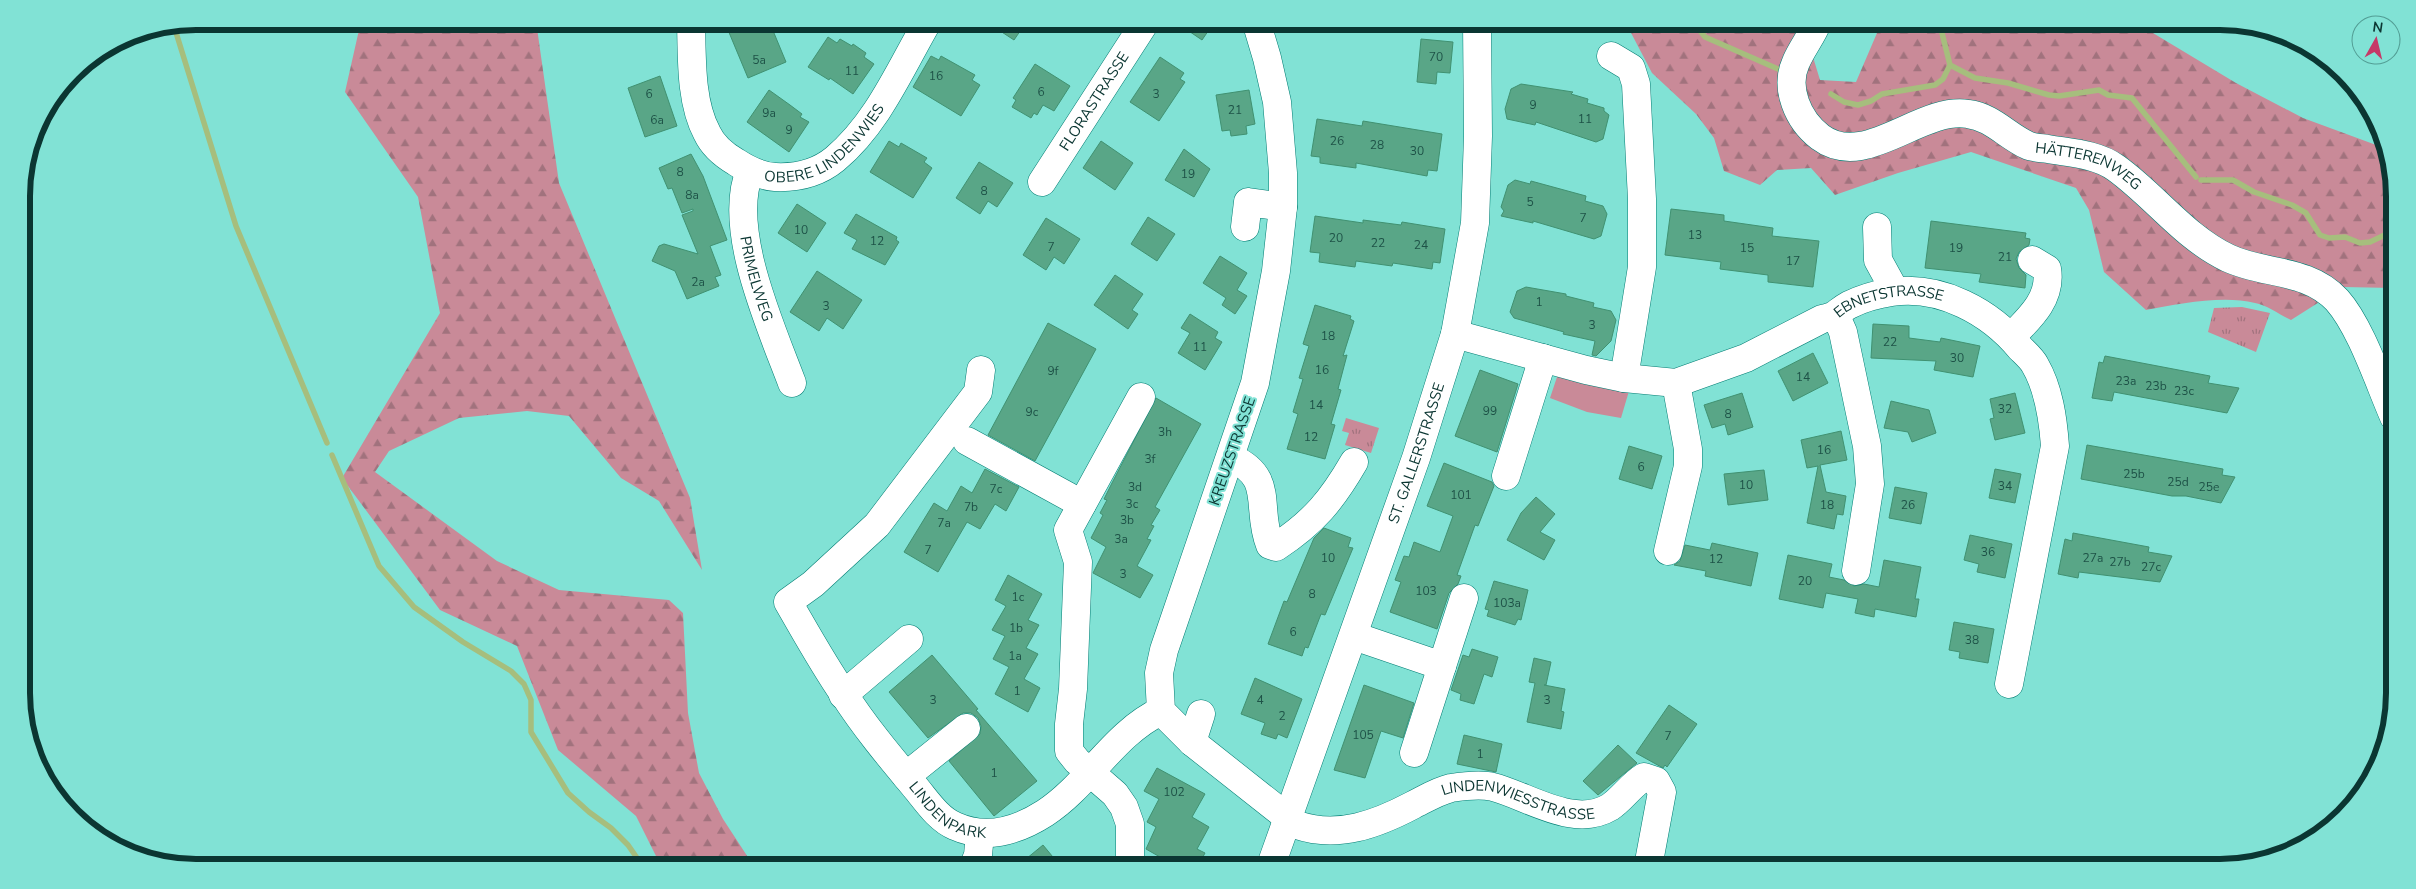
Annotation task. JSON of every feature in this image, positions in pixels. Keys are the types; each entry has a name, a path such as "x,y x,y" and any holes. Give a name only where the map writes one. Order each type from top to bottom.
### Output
{"street":[{"name":"OBERE LINDENWIES","path":"691,30 694,80 698,106 707,134 721,153 750,171 768,176 797,177 826,165 836,158 878,110 923,30"},
{"name":"FLORASTRASSE","path":"1042,182 1140,30"},
{"name":"KREUZSTRASSE","path":"1161,711 1159,672 1162,658 1203,560 1230,458 1255,383 1276,271 1283,207 1283,173 1277,102 1262,30"},
{"name":"ST. GALLERSTRASSE","path":"1273,859 1416,458 1455,334 1475,223 1478,136 1477,30"},
{"name":"HÄTTERENWEG","path":"1813,30 1796,62 1791,80 1794,102 1804,119 1819,136 1835,145 1855,147 1886,139 1926,121 1951,114 1968,114 1989,120 2028,146 2092,156 2116,168 2208,246 2229,258 2294,275 2317,284 2336,299 2349,316 2386,399"},
{"path":"1611,56 1631,68 1636,84 1642,199 1642,267 1624,378"},
{"name":"PRIMELWEG","path":"750,171 746,182 744,205 748,253 754,280 792,382"},
{"path":"1245,227 1248,202 1283,207"},
{"path":"1877,227 1878,260 1895,291"},
{"path":"2011,337 2037,308 2046,294 2049,279 2047,269 2032,260"},
{"name":"EBNETSTRASSE","path":"1455,334 1624,378 1676,383 1746,358 1822,319 1836,316 1847,306 1879,294 1895,291 1922,292 1965,304 1982,312 2011,337 2035,364 2045,388 2054,426 2055,446 2009,684"},
{"path":"1836,316 1843,332 1867,446 1870,475 1866,520 1856,572"},
{"path":"1506,476 1543,358"},
{"name":"LINDENPARK","path":"982,370 978,392 877,525 813,584 788,602 844,695 906,776 937,813 953,826 980,834 1014,828 1044,814 1064,799 1142,720 1161,711"},
{"path":"1668,551 1688,466 1688,449 1676,383"},
{"path":"1130,859 1130,824 1124,807 1115,794 1070,751 1069,733 1073,689 1078,562 1068,530 1141,396"},
{"path":"967,441 1082,504"},
{"path":"1230,458 1252,470 1260,480 1266,535 1270,545 1276,547 1293,537 1326,506 1354,462"},
{"path":"1414,753 1464,598"},
{"path":"1354,636 1442,666"},
{"path":"844,695 909,639"},
{"path":"1161,711 1192,742 1288,818"},
{"path":"1192,742 1201,714"},
{"path":"906,776 966,728"},
{"name":"LINDENWIESSTRASSE","path":"1288,818 1297,825 1309,829 1353,829 1389,817 1450,789 1470,786 1492,787 1556,810 1592,813 1610,806 1644,776 1656,781 1662,792 1650,859"},
{"path":"976,859 980,834"}],"green space":[{"path":"359,30 537,30 559,183 690,498 702,570 659,501 621,478 569,416 527,411 459,418 389,451 375,472 497,561 559,590 669,600 683,613 688,713 699,773 723,819 749,859 658,859 636,816 558,750 517,646 440,610 342,478 440,313 418,197 345,92"},
{"path":"1630,30 1805,30 1820,80 1856,82 1877,33 1876,30 2148,30 2236,83 2303,118 2377,145 2385,174 2386,288 2343,287 2291,320 2255,303 2229,300 2200,301 2146,310 2104,272 2089,210 2076,188 1971,152 1898,173 1835,195 1811,168 1777,170 1760,185 1724,171 1714,138 1696,114 1652,73"},
{"path":"2242,307 2270,313 2256,352 2208,332 2214,308"},
{"path":"1558,374 1629,391 1621,418 1587,412 1550,398"},
{"path":"1346,418 1379,428 1371,453 1345,445 1349,433 1342,431"}],"building":[{"path":"728,30 773,30 786,62 748,78"},
{"path":"999,30 1021,30 1014,40"},
{"path":"1187,30 1209,30 1202,40"},
{"path":"828,37 837,43 840,39 852,46 853,44 866,53 864,57 874,64 853,94 830,78 829,80 808,67"},
{"path":"1421,39 1453,42 1450,73 1437,72 1436,84 1417,82"},
{"path":"931,56 939,60 941,56 975,75 972,80 980,85 961,116 913,87"},
{"path":"1160,57 1184,73 1180,79 1185,82 1159,121 1130,102"},
{"path":"1035,64 1070,86 1054,111 1043,105 1037,115 1034,113 1031,118 1012,107 1016,100 1013,98"},
{"path":"660,76 677,126 645,137 628,88"},
{"path":"1521,84 1573,92 1571,94 1588,99 1587,103 1604,108 1604,111 1609,115 1603,139 1596,142 1536,122 1535,125 1507,119 1505,109 1511,89"},
{"path":"769,90 802,114 800,117 809,122 789,152 747,122"},
{"path":"1249,90 1255,124 1246,126 1247,134 1231,136 1230,130 1222,131 1216,95"},
{"path":"1317,119 1362,126 1363,121 1442,134 1437,171 1428,170 1427,176 1356,163 1356,168 1320,163 1320,157 1311,156"},
{"path":"889,141 899,147 901,143 927,158 924,162 932,168 913,198 870,172"},
{"path":"1101,141 1133,163 1115,190 1083,168"},
{"path":"1184,149 1210,169 1194,197 1165,180"},
{"path":"691,154 703,176 727,240 710,246 721,275 715,277 719,286 687,299 675,271 652,261 659,246 664,244 698,254 682,215 693,211 693,209 682,213 672,188 668,189 659,168"},
{"path":"979,162 1013,183 997,207 988,201 980,214 956,198"},
{"path":"1515,180 1530,184 1531,181 1586,196 1585,201 1603,206 1607,214 1601,236 1594,239 1533,221 1533,223 1501,216 1504,211 1501,207 1508,185"},
{"path":"797,204 826,223 807,252 778,233"},
{"path":"1671,209 1724,215 1724,221 1773,228 1772,236 1819,241 1813,287 1768,282 1768,275 1720,269 1721,262 1665,255"},
{"path":"856,214 897,237 896,240 899,242 885,265 852,249 857,240 844,233"},
{"path":"1315,216 1363,223 1363,220 1401,225 1402,222 1445,229 1440,263 1433,262 1432,269 1393,263 1392,266 1356,261 1355,267 1319,262 1320,253 1310,252"},
{"path":"1148,217 1175,234 1157,261 1131,244"},
{"path":"1046,218 1080,239 1064,264 1054,257 1046,270 1023,255"},
{"path":"1931,221 2026,233 2025,238 2030,239 2029,245 2019,252 2016,259 2019,268 2026,275 2025,288 1979,282 1981,274 1925,268"},
{"path":"1220,256 1247,273 1237,290 1247,296 1235,314 1222,305 1226,298 1203,283"},
{"path":"817,271 862,300 843,329 827,318 819,331 790,312"},
{"path":"1115,275 1143,294 1132,310 1138,314 1128,329 1094,305"},
{"path":"1526,287 1566,294 1566,296 1594,303 1593,307 1611,311 1616,320 1611,341 1596,356 1592,355 1595,341 1563,334 1564,332 1514,318 1510,312 1517,291"},
{"path":"1315,305 1351,316 1350,319 1354,321 1343,356 1347,355 1338,389 1341,390 1331,424 1335,425 1325,459 1287,449 1298,414 1293,412 1303,379 1299,378 1309,346 1303,344"},
{"path":"1190,314 1218,332 1215,338 1222,342 1205,370 1178,353 1190,333 1181,328"},
{"path":"1048,323 1096,349 1035,461 988,435"},
{"path":"1873,324 1909,326 1909,338 1940,342 1941,338 1980,346 1973,377 1934,370 1936,361 1871,358"},
{"path":"1813,353 1828,383 1793,401 1778,371"},
{"path":"2105,356 2210,376 2208,383 2239,388 2227,413 2114,392 2112,401 2092,398 2099,362 2103,363"},
{"path":"1480,370 1518,384 1497,452 1455,436"},
{"path":"1742,393 1753,427 1728,435 1725,424 1712,428 1704,405"},
{"path":"2015,393 2025,433 1995,440 1990,419 1994,418 1990,399"},
{"path":"1156,398 1201,424 1155,507 1160,510 1151,525 1154,526 1147,539 1151,540 1137,566 1153,575 1140,598 1093,573 1106,547 1091,538 1103,515 1100,513 1107,500 1104,499"},
{"path":"1891,401 1929,410 1936,433 1912,442 1908,432 1884,428"},
{"path":"1841,431 1847,460 1820,465 1826,492 1846,496 1843,515 1837,514 1834,529 1807,523 1818,466 1807,468 1801,440"},
{"path":"2087,445 2223,469 2222,475 2235,477 2221,503 2081,479"},
{"path":"1629,446 1662,456 1652,489 1619,479"},
{"path":"1444,463 1492,482 1494,486 1478,526 1475,525 1457,575 1461,576 1458,584 1449,593 1437,629 1390,612 1401,582 1395,580 1404,556 1409,557 1414,542 1440,552 1453,516 1427,506"},
{"path":"985,469 1019,487 1006,511 995,504 980,529 967,522 938,572 904,552 934,503 947,511 961,486 972,493"},
{"path":"1995,469 2021,474 2015,503 1989,498"},
{"path":"1764,470 1768,500 1728,505 1724,474"},
{"path":"1895,487 1927,493 1921,524 1889,518"},
{"path":"1536,497 1555,514 1540,532 1555,540 1544,560 1507,540 1521,513"},
{"path":"1324,528 1351,538 1348,547 1353,548 1325,615 1321,614 1308,648 1305,647 1302,656 1268,644 1284,601 1287,602 1314,538"},
{"path":"2073,533 2149,547 2148,552 2172,556 2160,582 2079,572 2078,578 2058,574 2065,539 2072,541"},
{"path":"1970,535 2012,544 2005,578 1977,572 1979,564 1964,560"},
{"path":"1712,543 1758,553 1751,586 1705,576 1706,571 1674,565 1680,561 1685,545 1710,550"},
{"path":"1788,555 1832,564 1829,577 1844,580 1854,586 1864,584 1879,587 1884,560 1921,567 1915,599 1919,599 1916,617 1875,609 1874,617 1855,613 1858,599 1826,593 1823,608 1779,599"},
{"path":"1008,575 1042,594 1028,620 1039,625 1026,648 1038,654 1024,679 1040,688 1028,712 995,694 1009,667 993,659 1005,636 992,630 1006,606 995,600"},
{"path":"1494,581 1528,590 1521,620 1518,619 1515,625 1487,616 1489,610 1485,609"},
{"path":"1954,622 1994,629 1988,663 1959,658 1960,652 1949,650"},
{"path":"1472,649 1498,657 1492,677 1484,674 1474,704 1460,700 1461,694 1451,690 1463,655 1469,657"},
{"path":"932,655 1037,781 994,816 949,761 980,734 981,726 978,718 971,713 963,713 928,738 889,692"},
{"path":"1534,658 1551,662 1546,685 1544,685 1565,689 1561,711 1564,712 1561,729 1527,722 1535,683 1529,682"},
{"path":"1255,678 1302,699 1287,738 1278,734 1276,739 1261,734 1265,723 1241,714"},
{"path":"1364,685 1414,703 1403,738 1381,731 1365,778 1334,770"},
{"path":"1669,705 1697,724 1667,767 1665,765 1663,768 1636,753"},
{"path":"1464,735 1502,744 1496,772 1457,764"},
{"path":"1618,745 1637,763 1598,795 1583,781"},
{"path":"1157,768 1205,794 1192,817 1209,827 1197,849 1205,853 1202,859 1159,859 1160,857 1146,849 1156,827 1147,822 1159,799 1144,791"},
{"path":"1043,845 1055,859 1026,859"}],"waterway":[{"path":"1699,30 1705,37 1778,69"},
{"path":"1941,30 1950,65"},
{"path":"176,31 236,226 327,443"},
{"path":"1831,94 1844,102 1858,105 1871,101 1882,94 1935,85 1943,79 1950,65 1975,78 2008,83 2049,95 2059,96 2099,90 2108,95 2132,98 2196,177"},
{"path":"2201,180 2233,180 2254,192 2292,205 2306,213 2320,235 2329,238 2345,237 2360,243 2370,242 2386,234"},
{"path":"332,455 379,566 414,607 463,642 511,671 524,684 531,700 531,732 568,793 611,828 628,845 638,859"}]}
